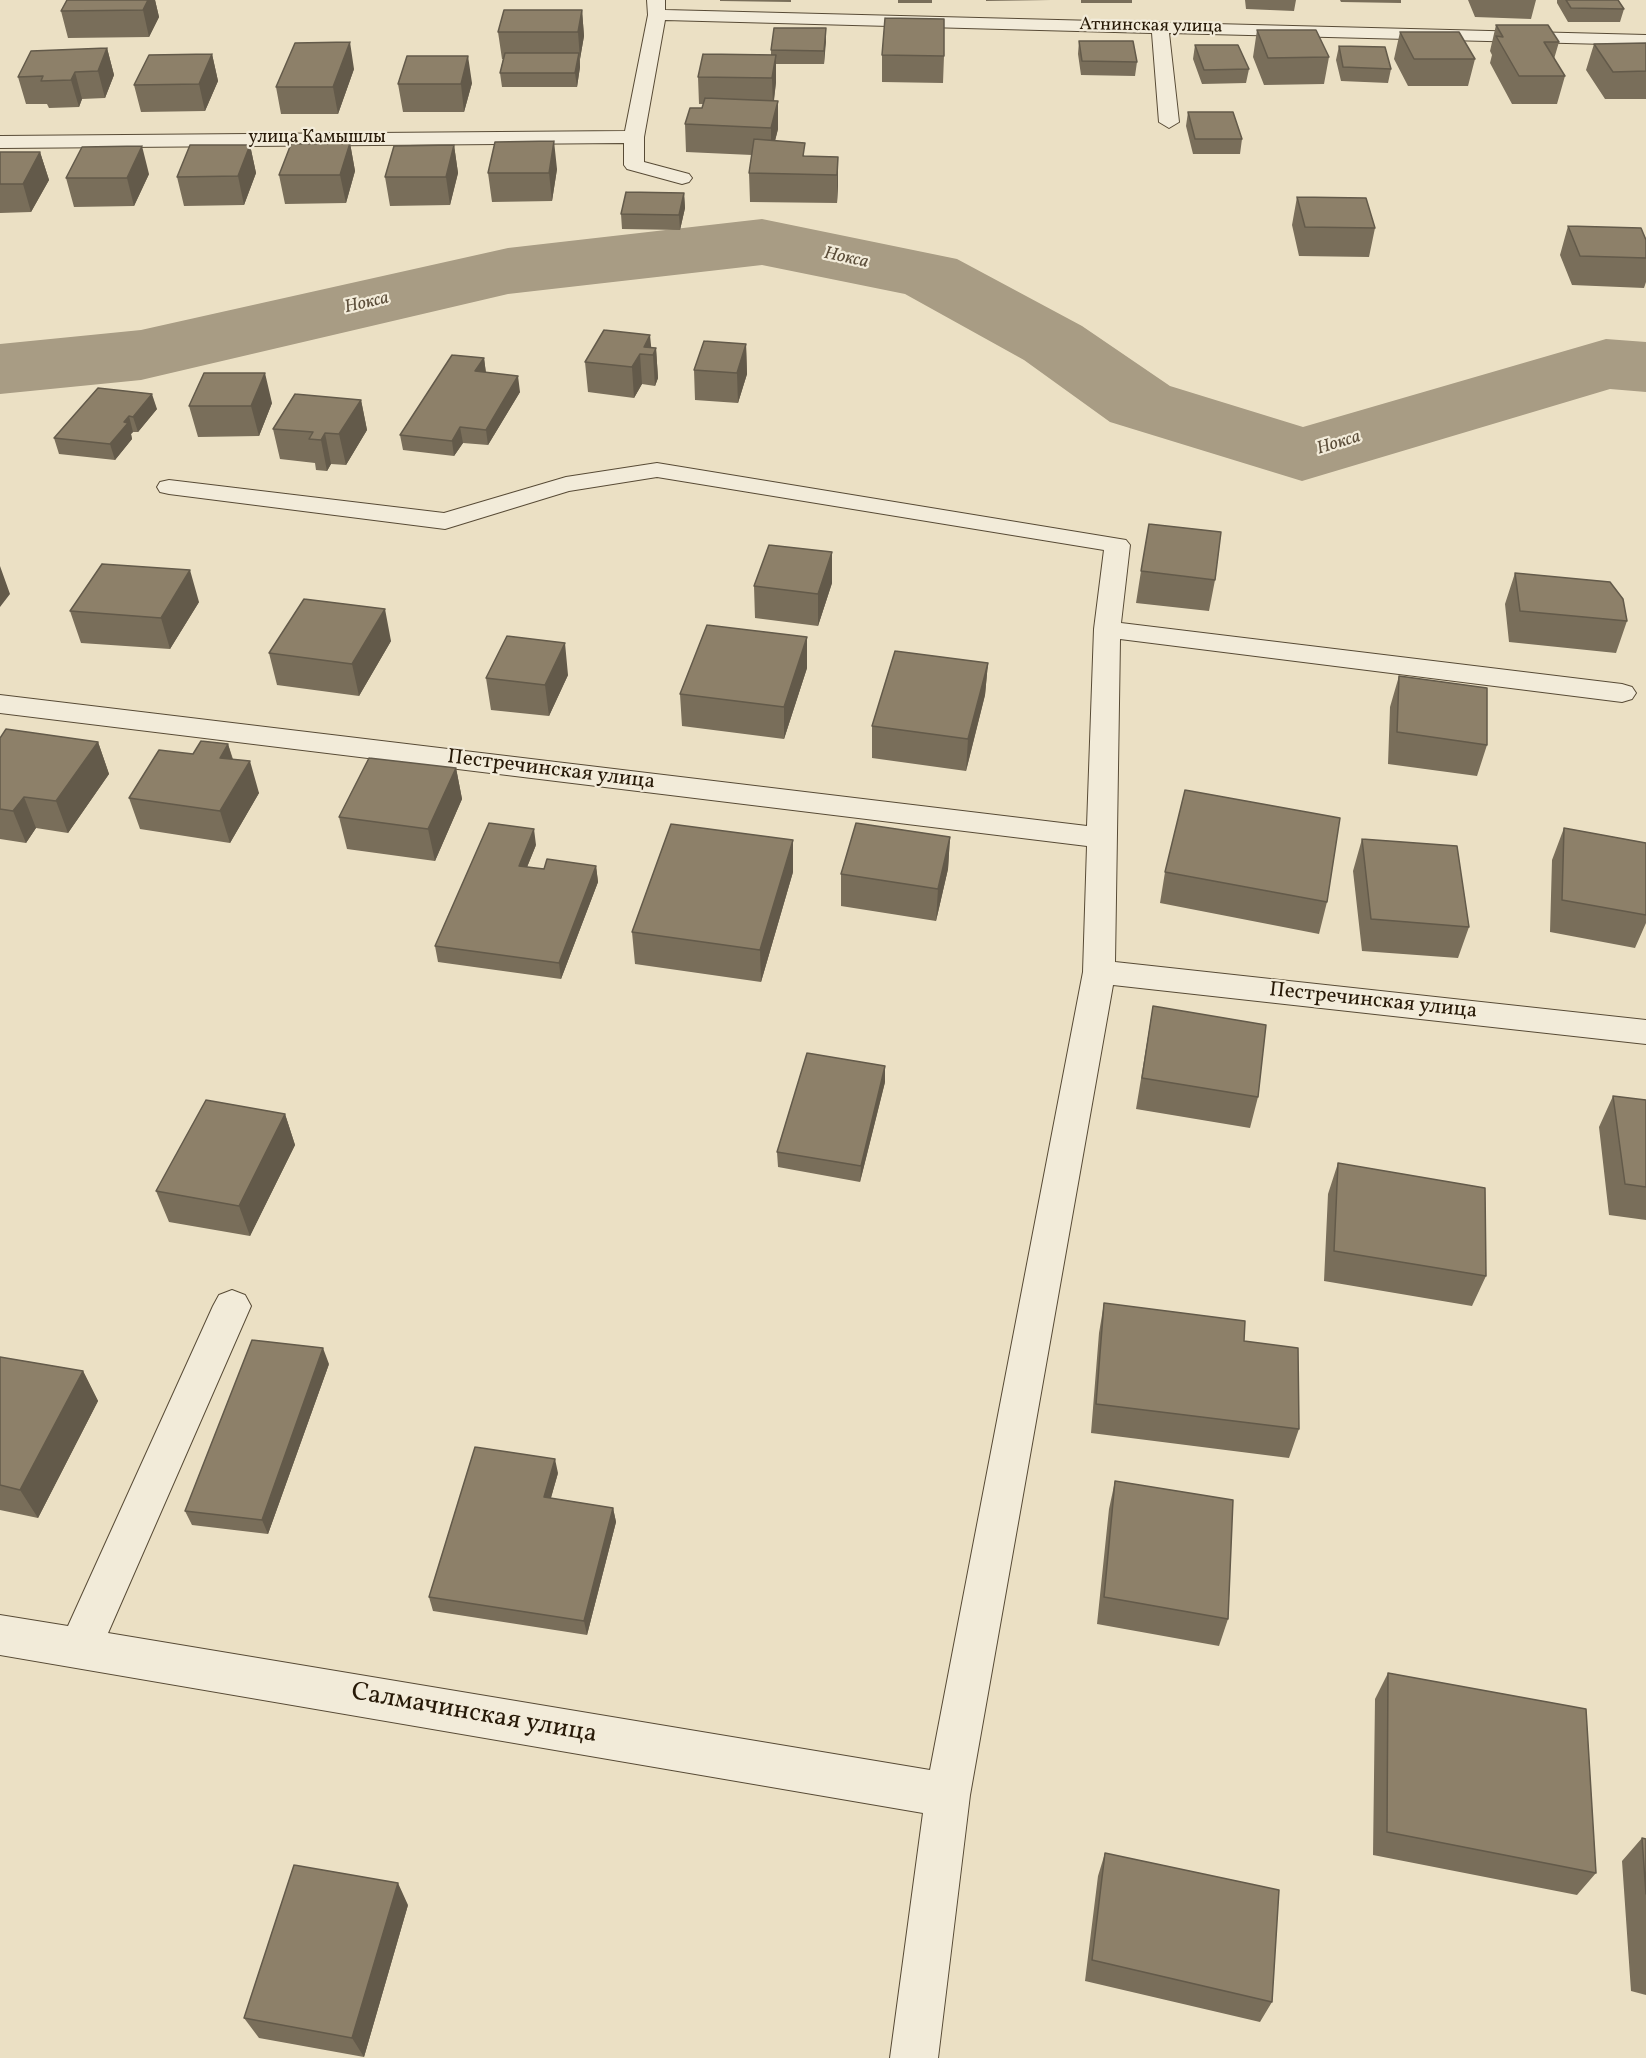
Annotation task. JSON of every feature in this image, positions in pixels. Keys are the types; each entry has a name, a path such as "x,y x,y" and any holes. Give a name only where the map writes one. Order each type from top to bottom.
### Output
{"street":[{"name":"Атнинская улица","path":"657,8 1160,28 1646,40"},
{"path":"657,8 634,137 634,165 682,178"},
{"path":"1160,28 1169,122"},
{"name":"улица Камышлы","path":"0,142 634,137"},
{"path":"169,487 445,521 566,484 657,470 1117,545 1107,629 1099,972 948,1795 914,2058"},
{"path":"1107,629 1622,693"},
{"name":"Пестречинская улица","path":"0,704 1102,838"},
{"name":"Пестречинская улица","path":"1099,972 1646,1032"},
{"path":"80,1648 232,1306"},
{"name":"Салмачинская улица","path":"0,1635 948,1795"}],"building":[{"path":"67,0 148,0 143,10 61,11"},
{"path":"1566,0 1618,0 1624,9 1571,8"},
{"path":"504,10 582,10 578,32 498,32"},
{"path":"885,18 944,19 944,56 882,55"},
{"path":"1496,25 1548,25 1559,42 1544,42 1565,76 1519,76 1496,36 1503,37"},
{"path":"774,28 826,28 824,51 771,50"},
{"path":"1257,30 1316,30 1329,57 1268,58"},
{"path":"1400,32 1459,32 1475,59 1414,59"},
{"path":"1079,41 1133,41 1137,62 1082,61"},
{"path":"350,42 333,87 276,87 295,43"},
{"path":"1646,43 1646,71 1613,72 1594,44"},
{"path":"1195,45 1238,45 1249,69 1204,70"},
{"path":"1339,46 1385,47 1391,69 1343,67"},
{"path":"107,48 98,71 75,72 71,80 41,81 43,76 18,77 31,51"},
{"path":"505,53 579,53 575,73 500,73"},
{"path":"212,54 199,84 134,85 149,55"},
{"path":"703,54 776,55 772,78 698,77"},
{"path":"407,56 468,56 461,84 398,84"},
{"path":"705,98 778,101 771,128 685,124 690,108 702,108"},
{"path":"1188,112 1233,112 1242,139 1195,139"},
{"path":"754,139 805,143 803,156 838,157 837,175 749,173"},
{"path":"554,141 549,173 488,173 495,142"},
{"path":"350,143 340,175 279,175 291,144"},
{"path":"190,145 250,145 238,176 177,177"},
{"path":"454,145 446,177 385,177 394,146"},
{"path":"142,146 127,178 66,178 82,147"},
{"path":"0,152 40,152 23,184 0,184"},
{"path":"626,192 684,193 679,215 621,214"},
{"path":"1297,197 1366,198 1375,228 1305,227"},
{"path":"1568,226 1641,228 1646,240 1646,258 1580,256"},
{"path":"604,330 650,335 644,347 656,348 653,355 640,354 632,367 585,362"},
{"path":"704,341 746,344 737,373 694,370"},
{"path":"452,355 484,358 475,371 518,376 486,430 460,427 452,441 400,435"},
{"path":"204,373 265,373 251,406 189,406"},
{"path":"98,388 152,394 133,417 129,416 124,422 128,423 110,444 54,438"},
{"path":"295,394 361,400 339,434 325,433 321,440 309,439 313,432 273,429"},
{"path":"1149,524 1221,532 1215,580 1141,571"},
{"path":"769,545 832,552 818,594 754,586"},
{"path":"102,564 190,570 161,618 70,611"},
{"path":"1515,573 1610,582 1623,599 1627,621 1520,611"},
{"path":"304,599 385,609 352,664 269,653"},
{"path":"707,625 807,637 784,707 680,694"},
{"path":"507,636 565,643 545,685 486,678"},
{"path":"895,651 988,663 968,739 872,726"},
{"path":"1399,676 1487,688 1487,745 1397,732"},
{"path":"6,729 98,742 56,801 24,797 13,811 0,809 0,738"},
{"path":"201,741 228,744 220,758 250,761 220,811 129,798 159,750 193,754"},
{"path":"369,758 456,768 428,829 339,817"},
{"path":"1185,790 1340,818 1327,902 1165,872"},
{"path":"489,823 534,829 519,866 544,869 547,859 596,866 559,963 435,946"},
{"path":"856,823 950,837 938,889 841,874"},
{"path":"671,824 793,840 760,950 632,932"},
{"path":"1564,828 1646,843 1646,915 1562,900"},
{"path":"1362,839 1457,846 1469,927 1371,919"},
{"path":"1153,1006 1266,1025 1258,1097 1142,1078"},
{"path":"807,1053 885,1066 861,1166 777,1152"},
{"path":"1613,1096 1646,1100 1646,1187 1625,1184"},
{"path":"206,1100 285,1114 239,1206 156,1191"},
{"path":"1338,1163 1485,1188 1486,1276 1334,1251"},
{"path":"1104,1303 1245,1321 1244,1341 1298,1348 1299,1429 1096,1404"},
{"path":"252,1340 323,1348 262,1520 185,1511"},
{"path":"0,1357 83,1371 20,1490 0,1485"},
{"path":"475,1447 555,1459 544,1497 613,1508 584,1621 429,1597"},
{"path":"1115,1481 1233,1500 1228,1619 1104,1597"},
{"path":"1388,1673 1586,1709 1596,1873 1387,1832"},
{"path":"1642,1838 1646,1839 1646,1894"},
{"path":"1105,1853 1279,1890 1272,2002 1092,1960"},
{"path":"294,1865 398,1883 352,2038 244,2018"}],"waterway":[{"name":"Нокса","path":"0,369 141,355 508,271 762,242 929,276 1053,343 1140,404 1302,455 1606,364 1646,367"}]}
